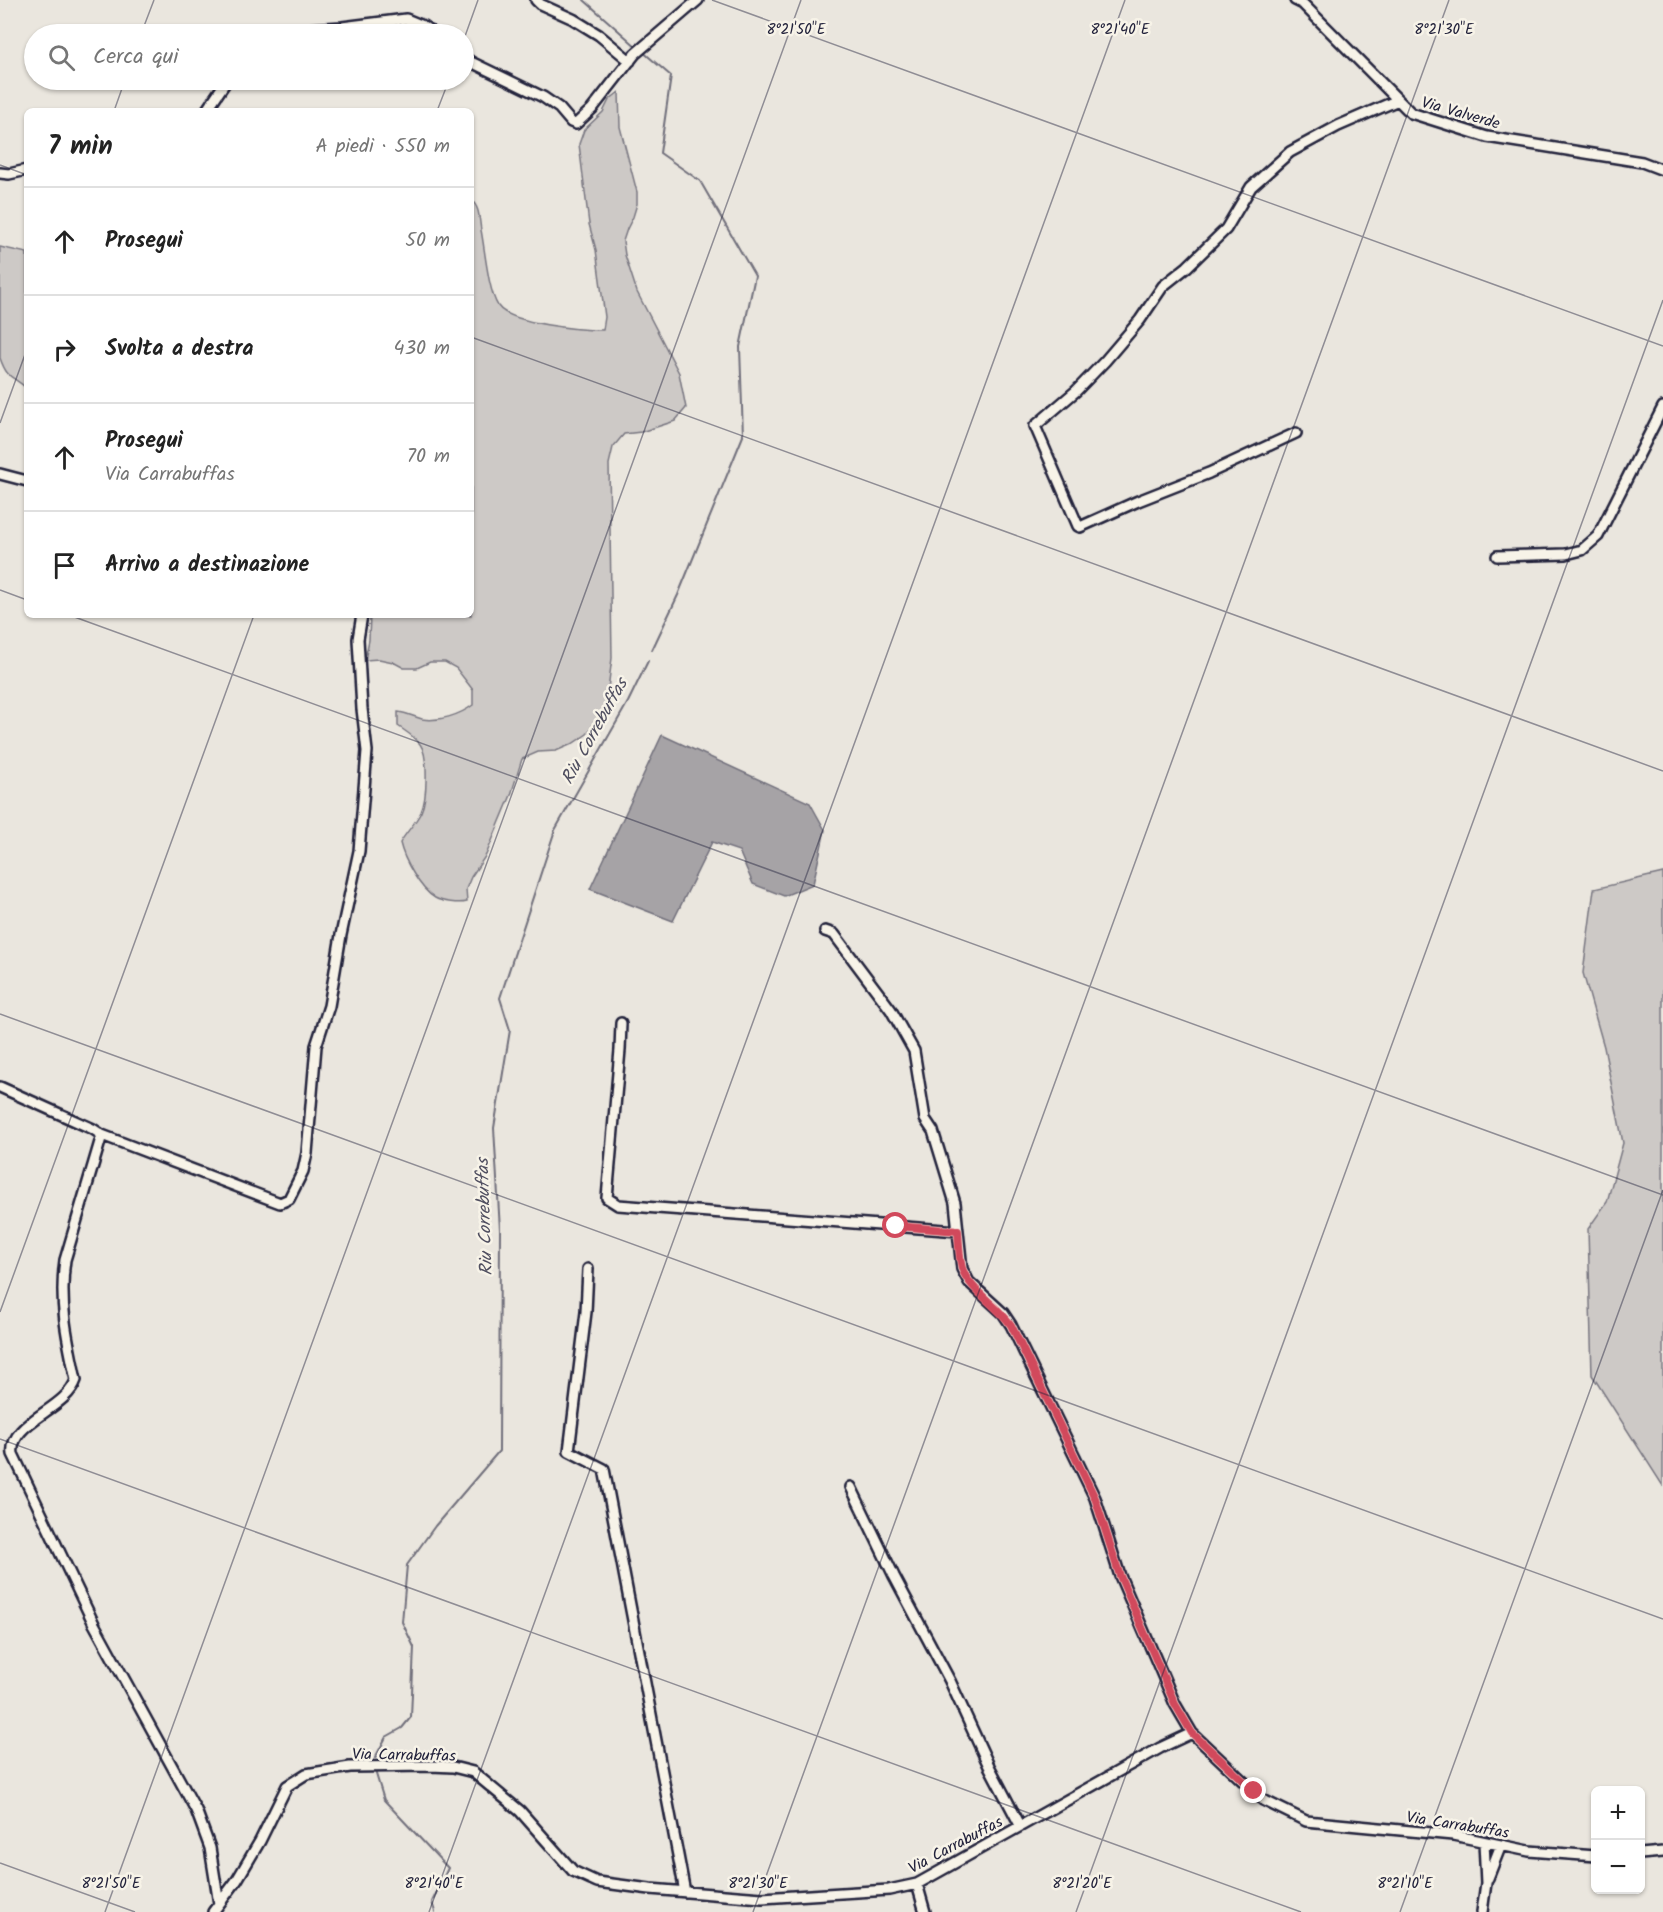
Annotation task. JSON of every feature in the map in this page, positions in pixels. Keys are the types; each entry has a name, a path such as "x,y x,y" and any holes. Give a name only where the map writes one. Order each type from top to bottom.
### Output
{"street":[{"path":"536,0 573,19 632,57"},
{"path":"474,63 543,97 576,124 592,109 632,57 698,0"},
{"name":"Via Valverde","path":"1300,1 1411,113 1487,136 1642,162 1663,170"},
{"path":"366,24 405,19 418,24"},
{"path":"208,108 221,90"},
{"path":"1296,433 1209,473 1080,527 1035,426 1077,391 1140,320 1163,286 1187,267 1226,229 1251,187 1290,152 1338,126 1398,100"},
{"path":"0,173 9,174 24,171"},
{"path":"1497,556 1566,554 1582,550 1598,536 1663,407"},
{"path":"0,474 24,480"},
{"path":"0,1087 102,1135 280,1203 289,1199 303,1171 307,1153 316,1046 329,1006 359,851 367,751 358,639 362,618"},
{"path":"825,931 834,934 891,1010 914,1051 925,1119 933,1131 954,1203 962,1269 969,1282 1003,1313 1011,1325 1095,1498 1120,1576 1175,1704 1192,1733"},
{"path":"621,1023 607,1198 609,1200 618,1205 958,1231"},
{"path":"102,1135 67,1252 63,1276 62,1305 76,1380 73,1390 66,1398 21,1431 15,1438 12,1445 13,1454 94,1624 196,1810 210,1848 216,1908"},
{"path":"588,1269 569,1451 604,1469 685,1892"},
{"path":"851,1487 1020,1825"},
{"name":"Via Carrabuffas","path":"216,1908 237,1880 260,1841 287,1786 306,1774 350,1767 432,1766 453,1767 473,1772 520,1811 573,1871 597,1882 762,1898 889,1890 917,1884 1160,1748 1192,1733 1263,1800 1305,1821 1453,1835 1529,1851 1591,1856"},
{"path":"1482,1912 1486,1883 1484,1842"},
{"path":"1486,1883 1501,1845"},
{"path":"1645,1854 1663,1852"},
{"path":"917,1884 925,1912"}],"shaded area":[{"path":"619,92 620,127 637,192 637,204 623,241 625,255 637,292 679,373 686,408 675,421 641,432 624,434 613,447 609,464 612,658 606,704 599,720 587,734 572,744 556,751 538,752 522,759 511,795 486,855 466,889 467,902 446,902 429,894 418,881 400,843 421,812 425,798 426,778 423,750 415,739 398,726 398,712 428,720 449,717 473,705 473,690 456,668 445,662 430,662 417,668 404,668 393,662 379,659 365,660 370,618 474,618 474,204 479,214 489,280 498,306 505,312 531,322 603,330 605,317 596,250 589,224 579,144 584,130 603,112 609,100"},
{"path":"0,247 24,252 24,387 8,374 0,358"},
{"path":"662,735 810,803 825,830 813,884 784,896 753,884 739,851 712,842 673,921 590,889"},
{"path":"1663,873 1663,1486 1592,1375 1588,1229 1607,1202 1623,1143 1604,1047 1583,973 1594,889"}],"waterway":[{"name":"Riu Correbuffas","path":"584,0 638,48"},
{"name":"Riu Correbuffas","path":"642,51 671,76 660,153 700,181 755,276 740,347 743,436 678,595 652,650"},
{"name":"Riu Correbuffas","path":"375,1758 386,1737 402,1728 411,1717 414,1647 402,1622 407,1565 435,1526 499,1451 500,1230 494,1128 510,1030 500,998 555,830 628,702 648,661"},
{"name":"Riu Correbuffas","path":"376,1774 384,1800 448,1868 432,1902 435,1912"}],"route":[{"path":"896,1226 958,1231 962,1269 969,1282 1003,1313 1011,1325 1095,1498 1120,1576 1175,1704 1192,1733 1254,1791"}]}
